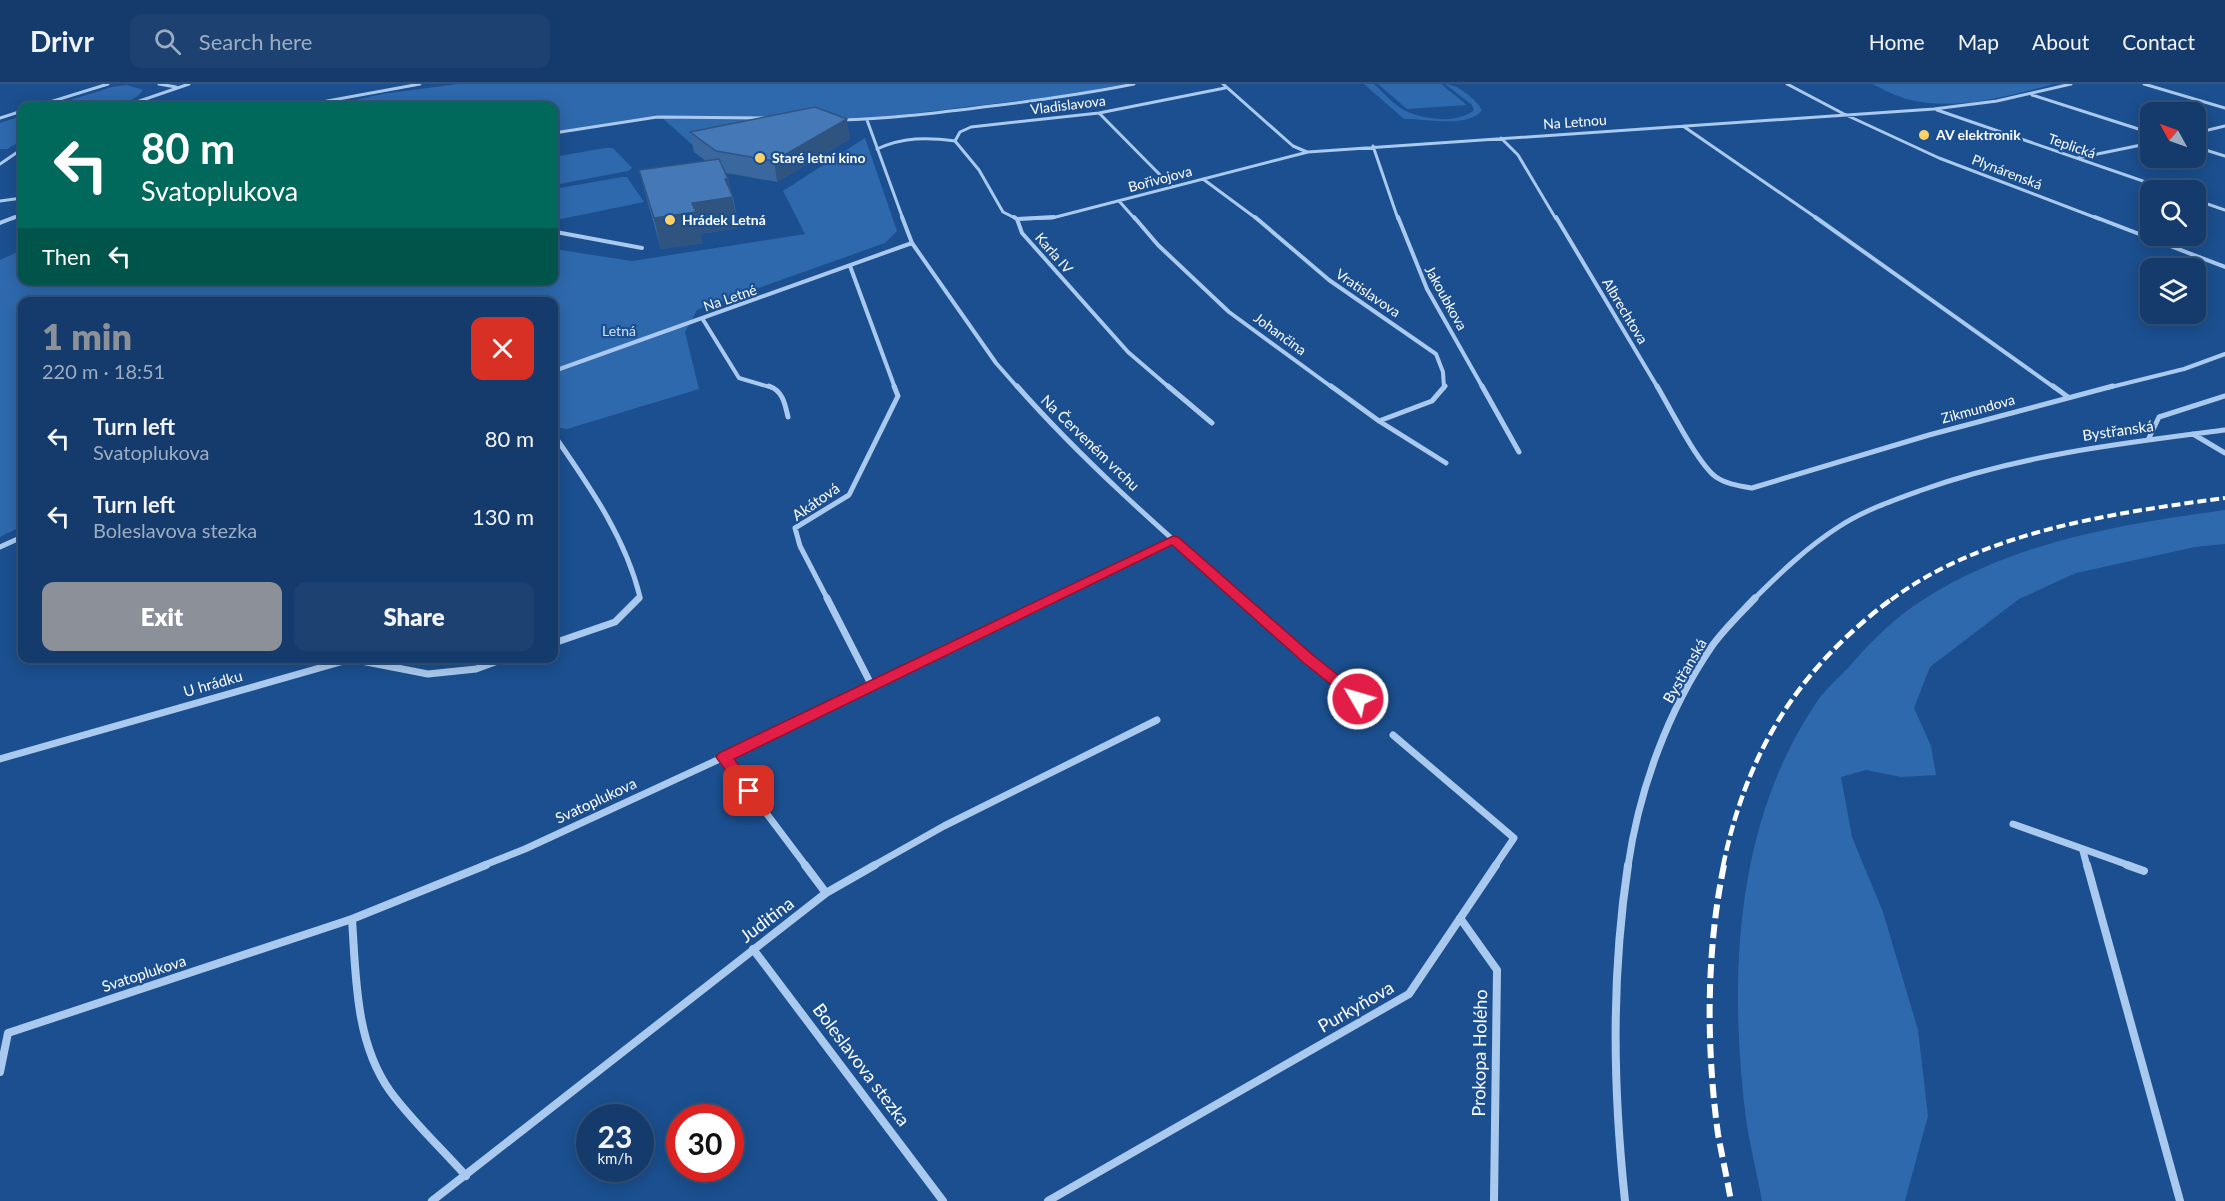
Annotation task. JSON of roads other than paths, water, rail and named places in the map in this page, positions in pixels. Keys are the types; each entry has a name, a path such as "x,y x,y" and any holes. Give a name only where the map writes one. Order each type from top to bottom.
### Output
{"street":[{"path":"50,102 108,84"},
{"path":"159,84 177,87"},
{"path":"136,102 189,84"},
{"path":"318,102 420,84"},
{"path":"833,119 867,120 1039,101 1134,84"},
{"name":"Plynárenská","path":"1787,84 1844,114 1940,158 2225,267"},
{"name":"Na Letnou","path":"1308,152 1934,109 2032,94 2071,84"},
{"path":"2144,84 2225,108"},
{"path":"1224,86 1293,146 1308,152"},
{"name":"Vladislavova","path":"955,141 960,132 971,128 1099,113 1224,86"},
{"path":"2032,94 2140,129"},
{"name":"Teplická","path":"1934,109 2140,180"},
{"path":"0,118 18,112"},
{"path":"1099,113 1172,187"},
{"path":"558,132 657,117 775,118"},
{"name":"Na Červeném vrchu","path":"867,120 912,243 996,363 1028,398 1173,540 1300,652 1358,699"},
{"path":"1683,125 2068,397"},
{"path":"2206,131 2225,126"},
{"path":"877,148 900,139 911,138 955,141"},
{"name":"Albrechtova","path":"1501,138 1518,155 1706,466 1717,478 1737,486"},
{"name":"Karla IV","path":"955,141 979,170 1003,212 1017,219 1022,233 1128,352 1212,423"},
{"path":"2077,159 2140,145"},
{"name":"Jakoubkova","path":"1373,146 1407,244 1427,289 1519,452"},
{"path":"2206,150 2225,156"},
{"path":"0,164 18,152"},
{"name":"Bořivojova","path":"1017,219 1052,218 1308,152"},
{"name":"Vratislavova","path":"1203,179 1262,223 1329,280 1436,354 1443,372 1445,387 1432,401 1379,421"},
{"path":"0,201 18,199"},
{"name":"Johančina","path":"1119,201 1158,245 1229,312 1379,421 1446,463"},
{"path":"2206,203 2225,210"},
{"path":"0,224 18,217"},
{"path":"558,233 642,248"},
{"name":"Na Letné","path":"558,370 912,243"},
{"name":"Akátová","path":"850,266 898,396 849,495 795,528 800,546 872,686"},
{"path":"702,318 739,378 748,383 777,388 783,395 788,417"},
{"name":"Zikmundova","path":"1737,486 1752,488 1794,477 1929,435 2068,397 2184,369 2225,354"},
{"path":"2148,440 2159,417 2225,396"},
{"name":"Bystřanská","path":"1625,1201 1615,1071 1615,985 1622,892 1636,823 1658,754 1668,727 1712,647 1772,581 1802,555 1853,519 1945,480 2046,456 2225,430"},
{"path":"2193,434 2225,453"},
{"path":"558,441 603,506 634,572 640,597 615,622 558,642"},
{"path":"0,547 18,539"},
{"name":"Svatoplukova","path":"0,1072 8,1033 352,919 525,849 724,757 1173,540"},
{"name":"U hrádku","path":"0,759 336,663"},
{"name":"U hrádku","path":"371,663 428,674 476,669 492,663"},
{"name":"Juditina","path":"432,1201 826,894 944,826 1157,720"},
{"name":"Purkyňova","path":"1048,1201 1409,994 1514,838 1393,735"},
{"path":"724,757 826,894"},
{"path":"2013,824 2144,872"},
{"path":"2083,851 2180,1201"},
{"name":"Prokopa Holého","path":"1460,918 1497,970 1494,1201"},
{"path":"352,919 358,1001 368,1047 389,1090 466,1176"},
{"name":"Boleslavova stezka","path":"753,949 943,1201"}],"railway":[{"path":"1891,600 1927,576 1966,557 2008,541 2095,519 2225,498"},
{"path":"1723,866 1733,824 1746,786 1762,749 1781,716 1830,654 1859,625 1893,598"},
{"path":"1724,865 1711,965 1710,1033 1718,1134 1731,1201"}],"place":[{"name":"AV elektronik","path":"1924,135"},
{"name":"Staré letní kino","path":"760,158"},
{"name":"Hrádek Letná","path":"670,220"}],"park label":[{"name":"Letná","path":"619,331"}]}
